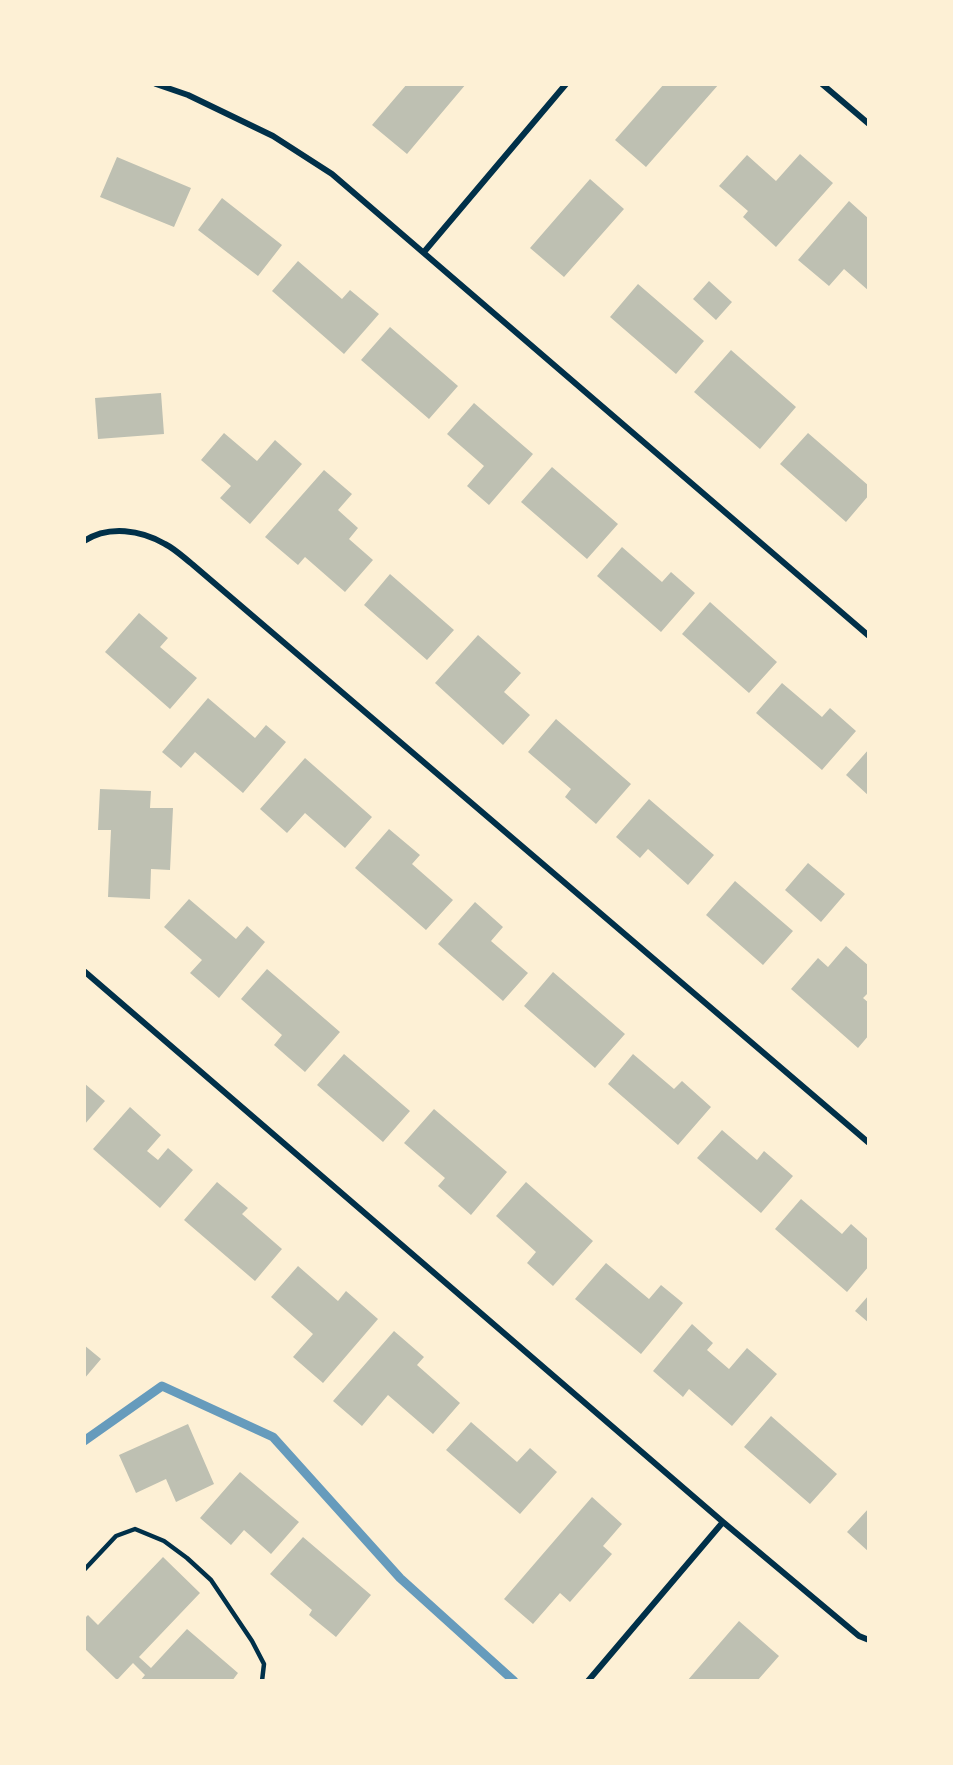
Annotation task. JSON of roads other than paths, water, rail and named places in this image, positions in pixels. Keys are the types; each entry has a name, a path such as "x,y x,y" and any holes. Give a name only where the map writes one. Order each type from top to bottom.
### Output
{"street":[{"path":"156,84 188,95 273,136 333,174 869,636"},
{"path":"424,252 566,84"},
{"path":"822,84 869,124"},
{"path":"84,541 117,530 135,532 165,543 869,1143"},
{"path":"84,971 723,1522 859,1636 869,1640"},
{"path":"588,1681 723,1522"}],"lane":[{"path":"84,1570 116,1536 135,1529 164,1541 211,1580 232,1610 264,1664 262,1681"}],"waterway":[{"path":"84,1441 162,1386 273,1437 400,1578 514,1681"}]}
